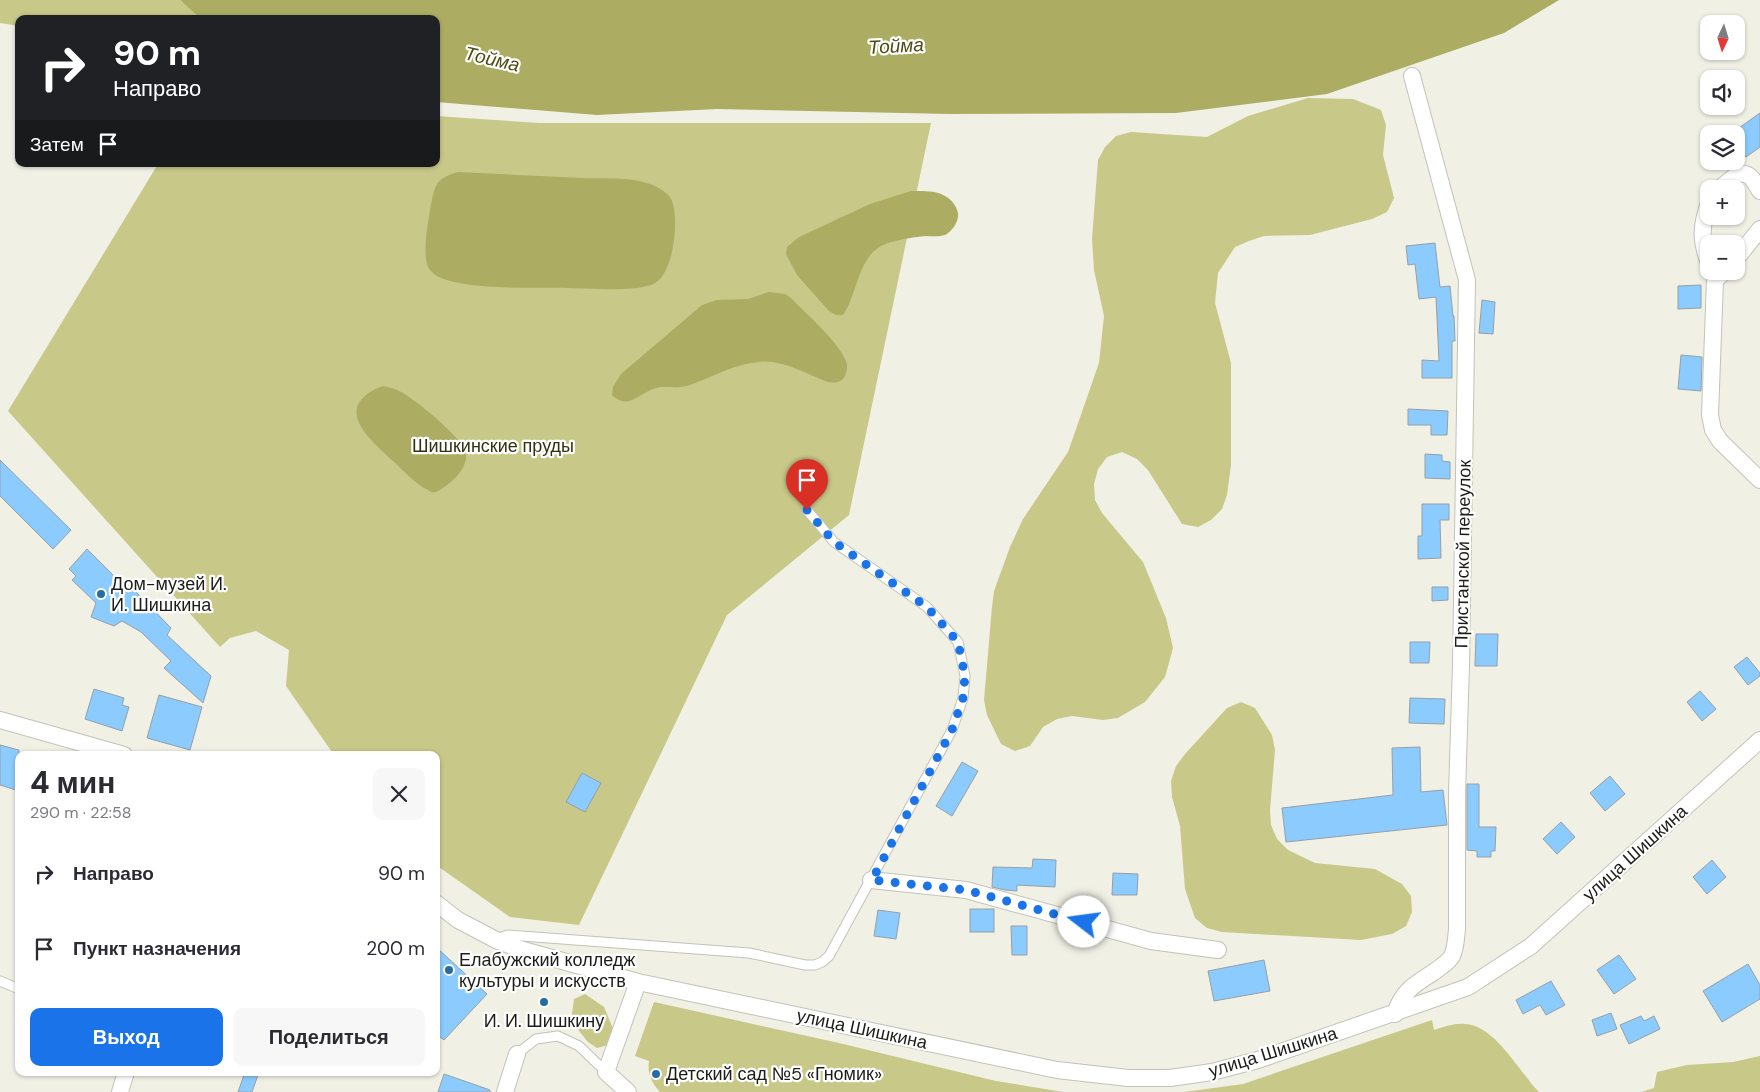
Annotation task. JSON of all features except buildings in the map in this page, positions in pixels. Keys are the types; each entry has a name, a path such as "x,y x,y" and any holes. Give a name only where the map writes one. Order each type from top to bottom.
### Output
{"street":[{"name":"Пристанской переулок","path":"1395,1014 1399,1001 1405,994 1414,985 1443,966 1452,956 1456,943 1457,929 1457,794 1467,280 1412,76"},
{"path":"1730,180 1739,173 1744,173 1754,179 1760,191"},
{"path":"1745,248 1760,229"},
{"path":"1718,280 1710,416 1713,430 1720,441 1760,480"},
{"path":"0,720 110,751"},
{"name":"улица Шишкина","path":"440,906 458,920 496,940 523,950 638,982 1057,1070 1128,1078 1170,1078 1212,1072 1258,1060 1468,988 1531,946 1760,740"},
{"path":"872,880 966,890 1151,941 1218,950"},
{"path":"628,1092 606,1072 638,982"},
{"path":"504,1092 517,1054"},
{"path":"120,1092 125,1076"}],"lane":[{"path":"496,940 508,935 749,953 805,965 814,965 822,962 829,956 952,730 963,698 965,676 958,642 927,607 834,542 807,510"},
{"path":"0,981 15,987"},
{"path":"517,1054 536,1039 558,1036 579,1046 606,1072"}],"green space":[{"path":"0,0 180,0 197,15 15,15 15,25 0,23"},
{"path":"1308,98 1353,99 1381,110 1386,125 1383,155 1394,198 1387,212 1372,219 1310,235 1264,236 1235,247 1218,273 1215,303 1231,363 1231,465 1227,495 1222,509 1211,520 1198,527 1182,524 1148,470 1137,459 1122,452 1107,457 1098,469 1094,484 1095,500 1102,513 1143,562 1166,618 1173,648 1165,677 1145,702 1118,718 1103,720 1072,716 1057,719 1043,727 1030,746 1015,751 1001,744 987,715 984,700 994,591 1010,547 1023,519 1068,452 1099,363 1104,316 1094,270 1092,239 1098,160 1105,147 1116,136 1131,132 1207,137 1248,116"},
{"name":"Шишкинские пруды","path":"440,116 539,123 931,123 849,515 727,615 579,925 510,917 440,868 440,751 331,751 286,686 289,650 256,631 230,638 220,647 8,411 156,167 440,167"},
{"path":"1241,702 1255,708 1272,735 1275,750 1270,810 1271,825 1277,839 1288,850 1315,863 1375,869 1402,884 1411,896 1412,912 1406,926 1392,934 1361,940 1222,932 1207,928 1195,918 1185,889 1180,826 1172,797 1171,781 1176,766 1185,754 1227,708"},
{"path":"585,994 604,1007 614,1031 608,1045 597,1048 588,1042 571,1021 574,999"},
{"path":"654,1002 839,1043 996,1081 1063,1092 660,1092 651,1078 649,1061 635,1056"},
{"path":"1432,1020 1434,1030 1465,1024 1476,1026 1487,1032 1506,1051 1539,1092 1184,1092 1243,1084"},
{"path":"1760,1056 1760,1092 1641,1092 1654,1088 1657,1072 1687,1065 1733,1062"}],"water":[{"name":"Тойма","path":"180,0 1559,0 1504,33 1327,94 1176,113 950,114 717,109 597,115 440,102 440,15 197,15"},
{"path":"458,172 620,179 639,181 657,187 668,195 674,207 674,244 667,268 662,277 655,283 624,289 493,287 454,282 439,277 430,270 426,258 430,210 436,185 444,178"},
{"path":"911,191 933,192 950,199 958,213 955,226 945,235 901,240 878,248 866,261 843,315 836,315 829,311 797,275 786,254 787,247 799,237 870,204"},
{"path":"769,292 785,294 791,298 836,345 847,364 846,374 842,380 828,382 785,365 759,362 731,368 687,386 653,389 628,401 623,401 612,395 613,387 621,374 702,305 717,300 748,299"},
{"path":"383,386 397,390 414,400 447,428 463,447 466,453 464,465 453,480 438,491 431,492 414,481 373,442 360,425 357,417 357,408 361,400 377,388"}],"place":[{"name":"Дом-музей И. И. Шишкина","path":"101,594"},
{"name":"Елабужский колледж культуры и искусств","path":"449,970"},
{"name":"И. И. Шишкину","path":"544,1002"},
{"name":"Детский сад №5 «Гномик»","path":"656,1074"}],"route":[{"path":"807,510 834,542 927,607 958,642 965,676 963,698 952,730 872,880 966,890 1084,922"}]}
